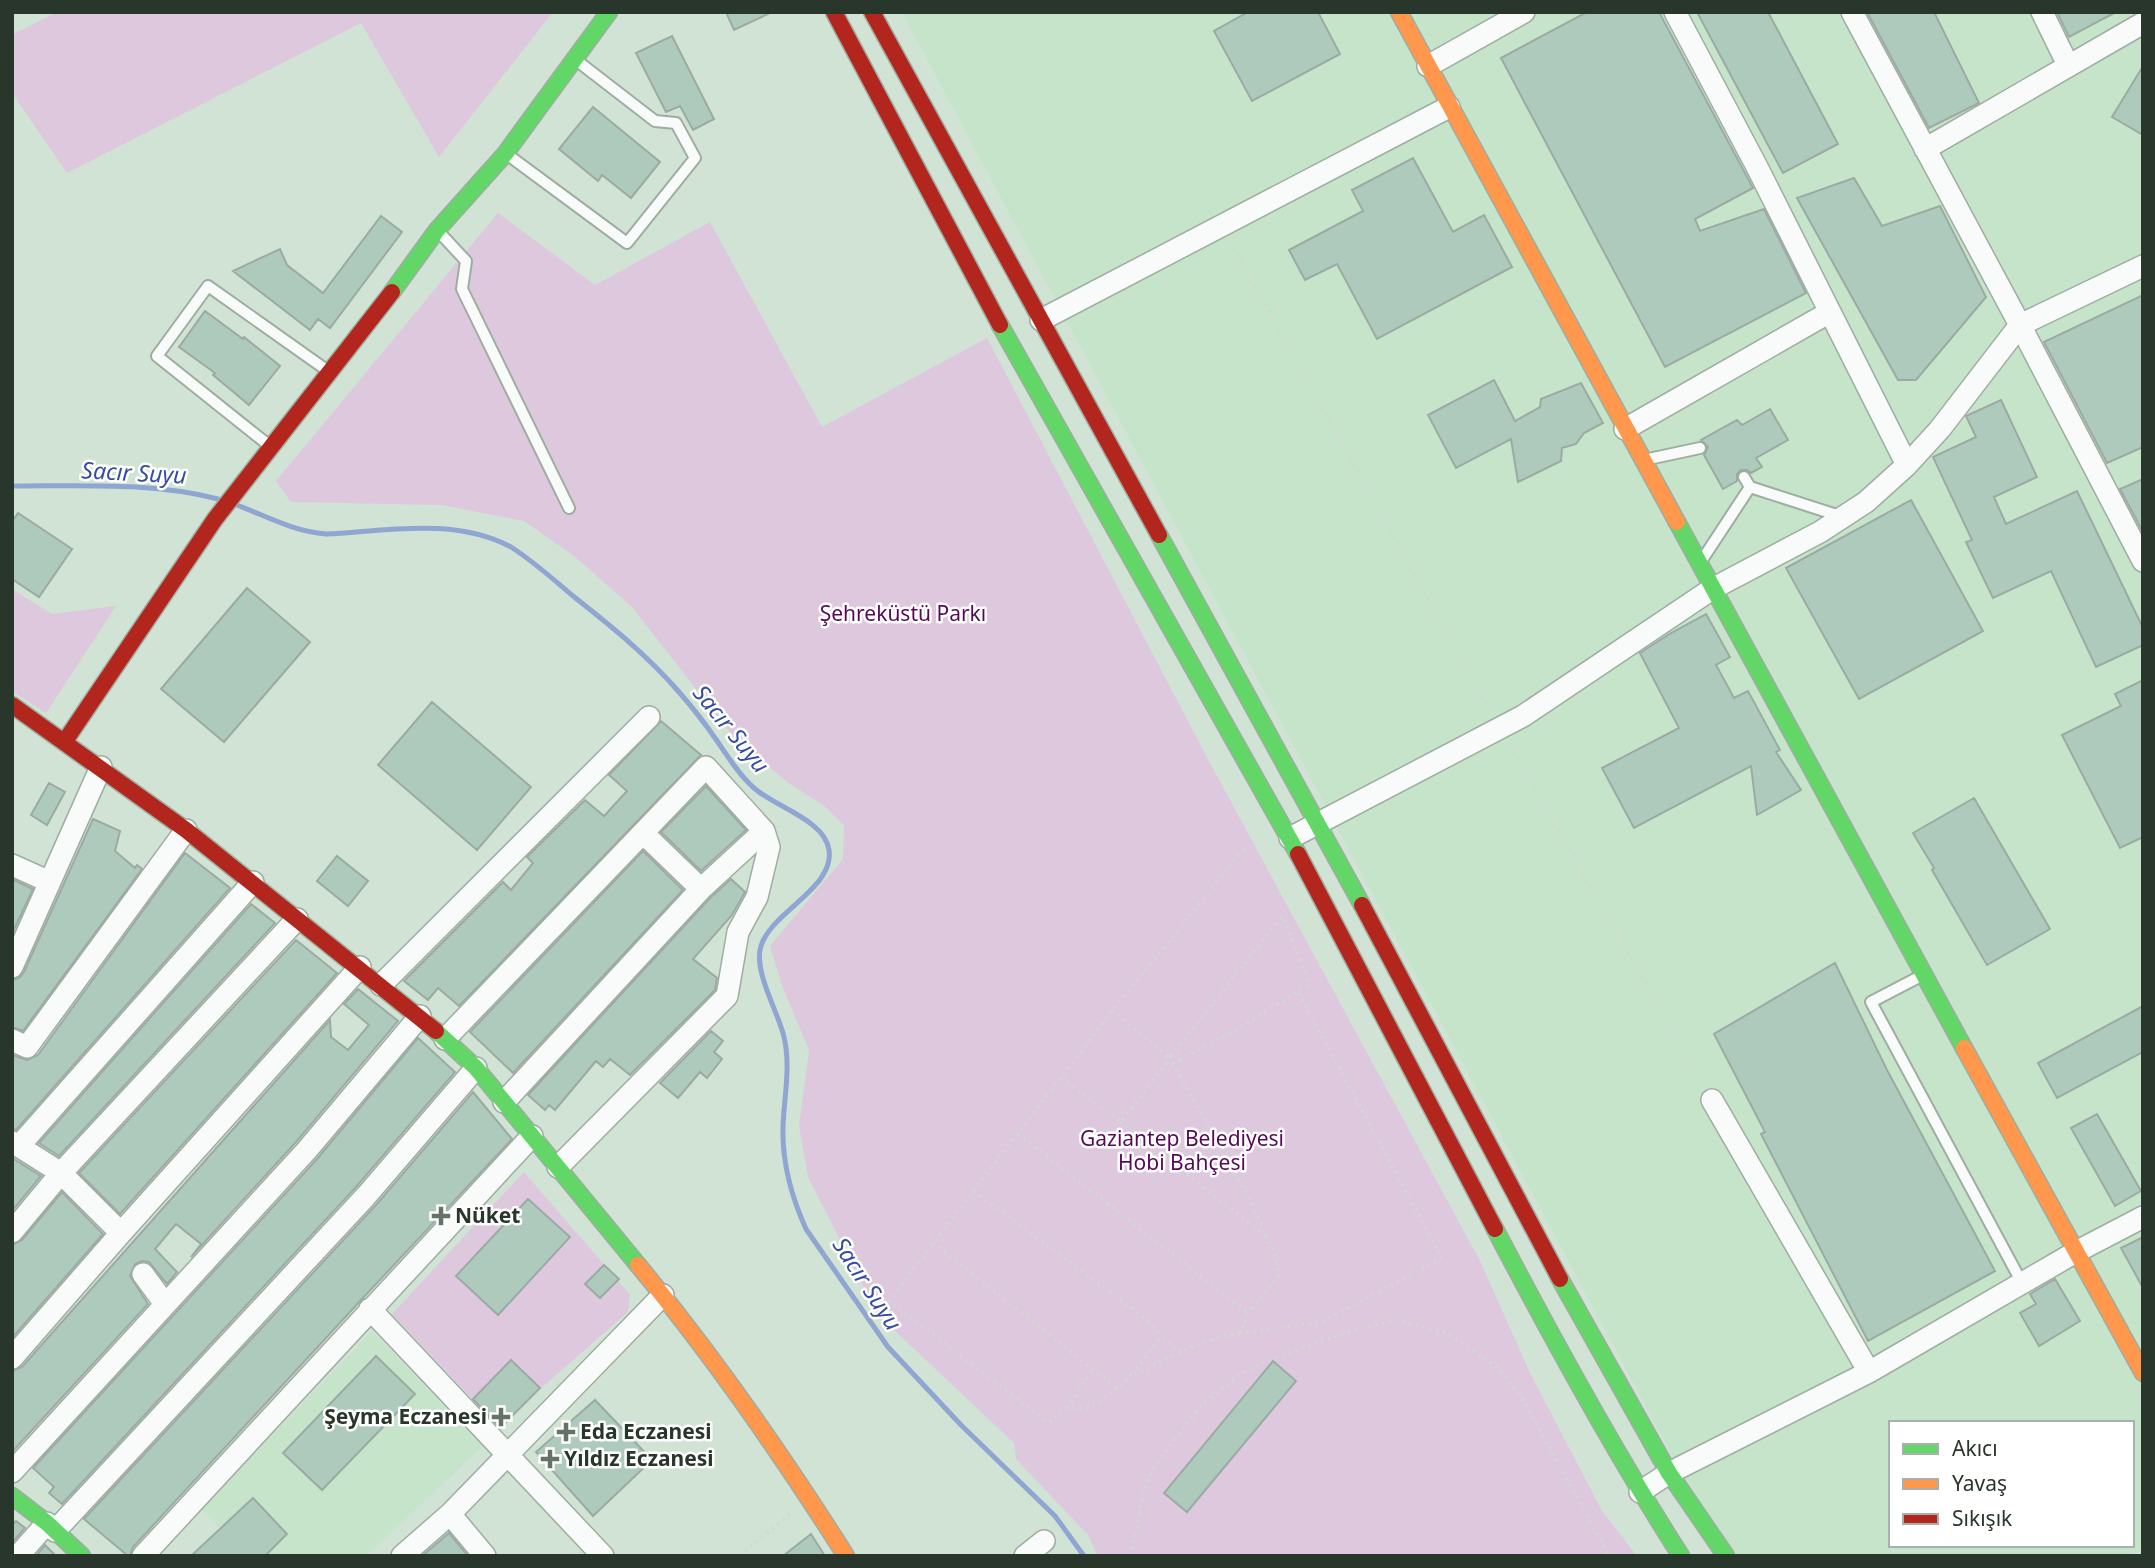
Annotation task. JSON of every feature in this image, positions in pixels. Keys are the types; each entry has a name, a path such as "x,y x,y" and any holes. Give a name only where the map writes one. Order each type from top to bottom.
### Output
{"street":[{"path":"65,741 215,519 330,373 437,230 505,154 609,12"},
{"path":"834,12 1010,343 1290,838 1507,1256 1640,1492 1681,1556"},
{"path":"872,12 1318,823 1553,1266 1670,1473 1726,1556"},
{"path":"1399,12 2074,1253 2143,1373"},
{"path":"1428,66 1524,12"},
{"path":"1675,12 1756,165 1907,465"},
{"path":"1852,12 2143,561"},
{"path":"2042,12 2068,65"},
{"path":"1925,149 2143,23"},
{"path":"1041,320 1449,107"},
{"path":"1290,838 1522,716 1712,589 1820,532 1866,502 1907,465 1940,429 2020,325 2143,266"},
{"path":"1625,429 1830,312"},
{"path":"12,705 187,830 420,1016 476,1068 663,1296 793,1472 846,1556"},
{"path":"381,985 649,717"},
{"path":"12,967 101,767"},
{"path":"445,1039 706,767 764,831 769,847 757,897 738,932 727,996 558,1167"},
{"path":"12,1040 27,1047 187,830"},
{"path":"504,1102 701,889 764,831"},
{"path":"643,833 701,889"},
{"path":"12,864 50,882"},
{"path":"121,1233 61,1173 16,1144 253,882"},
{"path":"12,1232 61,1173 297,919"},
{"path":"12,1358 360,967"},
{"path":"12,1472 307,1150 420,1016"},
{"path":"18,1556 51,1527 366,1196 476,1068"},
{"path":"1712,1100 1869,1372"},
{"path":"143,1556 532,1136"},
{"path":"1640,1492 1670,1473 1869,1372 2074,1253 2143,1217"},
{"path":"143,1274 166,1304"},
{"path":"402,1556 450,1514 663,1296"},
{"path":"370,1309 603,1556"},
{"path":"12,1496 82,1556"},
{"path":"450,1514 485,1556"},
{"path":"1025,1556 1044,1541"}],"lane":[{"path":"505,154 627,243 695,158 676,123 655,121 574,58"},
{"path":"437,230 466,261 462,289 569,508"},
{"path":"271,447 157,356 208,286 330,373"},
{"path":"1643,461 1700,448"},
{"path":"1699,565 1747,482 1843,517"},
{"path":"1923,975 1871,1002 2022,1283"}],"path":[{"path":"1221,226 1500,728 1712,1100"},
{"path":"1093,1369 1068,1408 1049,1423 889,1301 1112,1011 1244,849"},
{"path":"1121,1122 1283,915 1309,984 1238,1029 1173,1063"},
{"path":"1134,1372 1137,1374 1215,1337 1321,1322 1442,1258 1298,992"},
{"path":"1112,1011 1170,1058 1246,1192 1273,1249 1279,1275 1248,1313 1240,1332"},
{"path":"1061,1078 1267,1237"},
{"path":"1017,1134 1248,1313"},
{"path":"974,1191 1146,1319 1161,1337 1181,1352"},
{"path":"933,1243 1117,1388"},
{"path":"1131,1556 1145,1485 1156,1465 1202,1404 1241,1374 1266,1361 1356,1329 1397,1320 1449,1334 1483,1355 1509,1379 1520,1394 1609,1556"},
{"path":"1068,1408 1089,1408 1117,1388 1134,1372 1161,1337"},
{"path":"740,1556 809,1497"}],"shaded area":[{"path":"902,12 2143,12 2143,1548 2128,1556 1738,1556 1696,1500"},
{"path":"372,1331 482,1447 366,1556 247,1556 202,1509"}],"green space":[{"path":"57,12 553,12 439,157 361,23 67,173 12,93 12,35"},
{"path":"498,213 595,285 710,222 822,427 987,338 1212,767 1480,1261 1530,1373 1602,1511 1637,1556 1098,1556 1088,1535 1016,1459 1014,1443 878,1315 808,1177 799,1126 809,1050 783,988 770,946 843,859 844,825 823,805 790,784 737,741 632,607 574,556 524,521 441,505 291,502 276,481"},
{"path":"12,589 52,614 116,606 46,713 12,691"},
{"path":"524,1172 630,1295 628,1312 498,1426 392,1314"}],"building":[{"path":"726,12 772,12 734,30"},
{"path":"1248,12 1318,12 1340,54 1252,101 1214,31"},
{"path":"1587,12 1659,12 1753,188 1695,219 1700,231 1764,209 1806,293 1665,367 1501,58"},
{"path":"1697,12 1768,12 1838,144 1783,173"},
{"path":"1867,12 1934,12 1979,103 1929,128"},
{"path":"2057,12 2116,12 2069,37"},
{"path":"672,36 714,119 693,130 680,106 666,112 636,53"},
{"path":"2143,66 2143,135 2112,117"},
{"path":"593,107 660,162 631,198 602,175 598,181 559,149"},
{"path":"1413,158 1453,232 1484,215 1512,267 1377,339 1337,264 1305,280 1289,250 1363,211 1352,190"},
{"path":"1854,178 1882,226 1940,206 1986,297 1916,380 1898,380 1797,198"},
{"path":"381,216 402,232 330,328 318,319 310,330 233,271 280,249 287,265 323,293"},
{"path":"2143,295 2143,447 2107,463 2044,342"},
{"path":"205,311 280,366 249,405 213,375 215,373 179,347"},
{"path":"1494,380 1515,421 1540,407 1541,399 1581,383 1603,423 1584,433 1576,444 1562,448 1561,461 1518,482 1511,439 1456,468 1428,415"},
{"path":"2001,400 2037,477 1994,497 2006,524 2077,491 2143,628 2143,645 2096,667 2051,571 1993,598 1966,542 1972,540 1933,457 1976,437 1966,416"},
{"path":"1770,409 1788,440 1756,458 1762,467 1751,473 1741,470 1737,474 1737,481 1723,489 1704,455 1708,447 1701,440 1737,420 1742,425"},
{"path":"2143,479 2143,532 2120,489"},
{"path":"1911,500 1983,631 1859,699 1786,568"},
{"path":"18,513 72,549 39,597 12,579 12,522"},
{"path":"247,588 310,642 224,742 161,689"},
{"path":"1706,614 1730,657 1716,665 1734,698 1748,691 1780,750 1776,752 1801,790 1757,815 1751,766 1634,828 1602,768 1679,728 1640,653"},
{"path":"2143,680 2143,837 2120,848 2062,735 2121,706 2115,694"},
{"path":"432,702 531,787 477,850 378,765"},
{"path":"661,721 701,755 459,1006 438,988 428,1000 404,981 503,882 511,890 533,863 527,857 585,800 604,816 627,791 609,775"},
{"path":"49,783 65,792 47,825 31,815"},
{"path":"706,786 746,830 701,871 661,832"},
{"path":"1974,798 2050,929 1987,965 1913,833"},
{"path":"93,819 120,831 115,851 135,868 137,865 142,869 23,1031 12,1027 12,980 19,978 24,972"},
{"path":"643,851 683,890 513,1073 470,1032"},
{"path":"185,853 230,888 16,1130 12,1129 12,1055 27,1060 38,1055"},
{"path":"337,856 368,881 348,906 317,881"},
{"path":"12,879 33,889 12,934"},
{"path":"731,879 745,892 732,915 693,959 717,978 715,990 630,1075 610,1059 603,1067 596,1061 555,1110 549,1105 545,1110 528,1095 710,898"},
{"path":"251,904 275,923 59,1156 39,1143"},
{"path":"296,940 337,973 120,1214 79,1173"},
{"path":"1835,963 1887,1070 1995,1271 1868,1341 1761,1134 1765,1132 1714,1034"},
{"path":"358,989 398,1021 297,1141 191,1257 201,1244 176,1224 155,1249 177,1272 167,1284 149,1262 135,1264 130,1276 148,1304 12,1452 12,1371 22,1367 330,1020 331,1037 348,1050 369,1025 344,1004"},
{"path":"2143,1006 2143,1052 2057,1098 2038,1063"},
{"path":"711,1031 723,1041 714,1052 722,1059 707,1078 700,1072 678,1098 660,1083"},
{"path":"418,1038 455,1072 356,1187 62,1504 49,1493 54,1487 33,1468 317,1159"},
{"path":"473,1092 512,1139 133,1547 128,1556 84,1519 376,1205"},
{"path":"2097,1114 2141,1191 2115,1206 2071,1128"},
{"path":"12,1158 41,1176 12,1211"},
{"path":"62,1192 103,1234 12,1338 12,1245 22,1240"},
{"path":"528,1199 570,1237 498,1315 456,1276"},
{"path":"2143,1237 2143,1288 2121,1248"},
{"path":"604,1265 619,1279 600,1298 585,1284"},
{"path":"2055,1279 2080,1321 2039,1346 2020,1313 2036,1304 2030,1294"},
{"path":"376,1356 415,1394 322,1490 283,1453"},
{"path":"511,1360 540,1388 500,1428 473,1399"},
{"path":"1273,1361 1296,1381 1187,1512 1164,1493"},
{"path":"595,1400 652,1460 593,1516 536,1452"},
{"path":"253,1498 287,1534 265,1556 191,1556"},
{"path":"16,1521 25,1528 12,1543 12,1525"},
{"path":"449,1533 468,1556 422,1556"},
{"path":"811,1534 825,1556 783,1556"},
{"path":"45,1545 56,1556 36,1556"}],"waterway":[{"name":"Sacır Suyu","path":"12,486 142,487 218,499"},
{"name":"Sacır Suyu","path":"237,505 281,523 326,534 444,529 467,532 511,547 601,618 654,666 693,709 738,771 754,788 819,830 829,850 828,864 813,888 767,934 759,956 763,979 786,1048 783,1140 788,1179 796,1204 806,1229 888,1347 961,1425 1055,1516 1084,1556"}],"traffic: fast":[{"path":"392,292 437,230 505,154 609,12"},
{"path":"1000,325 1298,854"},
{"path":"1677,522 1964,1048"},
{"path":"1159,535 1362,905"},
{"path":"436,1031 476,1068 638,1265"},
{"path":"1495,1229 1584,1394 1681,1556"},
{"path":"1560,1279 1669,1473 1726,1556"},
{"path":"12,1496 47,1523 82,1556"}],"traffic: slow":[{"path":"1399,12 1677,522"},
{"path":"1964,1048 2143,1373"},
{"path":"638,1265 694,1335 746,1407 846,1556"}],"traffic: jam":[{"path":"834,12 1000,325"},
{"path":"872,12 1159,535"},
{"path":"65,741 215,519 392,292"},
{"path":"12,705 186,830 436,1031"},
{"path":"1298,854 1495,1229"},
{"path":"1362,905 1560,1279"}],"place":[{"name":"Nüket","path":"441,1216"},
{"name":"Şeyma Eczanesi","path":"501,1417"},
{"name":"Eda Eczanesi","path":"566,1432"},
{"name":"Yıldız Eczanesi","path":"550,1459"}],"park label":[{"name":"Şehreküstü Parkı","path":"903,614"},
{"name":"Gaziantep Belediyesi Hobi Bahçesi","path":"1182,1151"}]}
